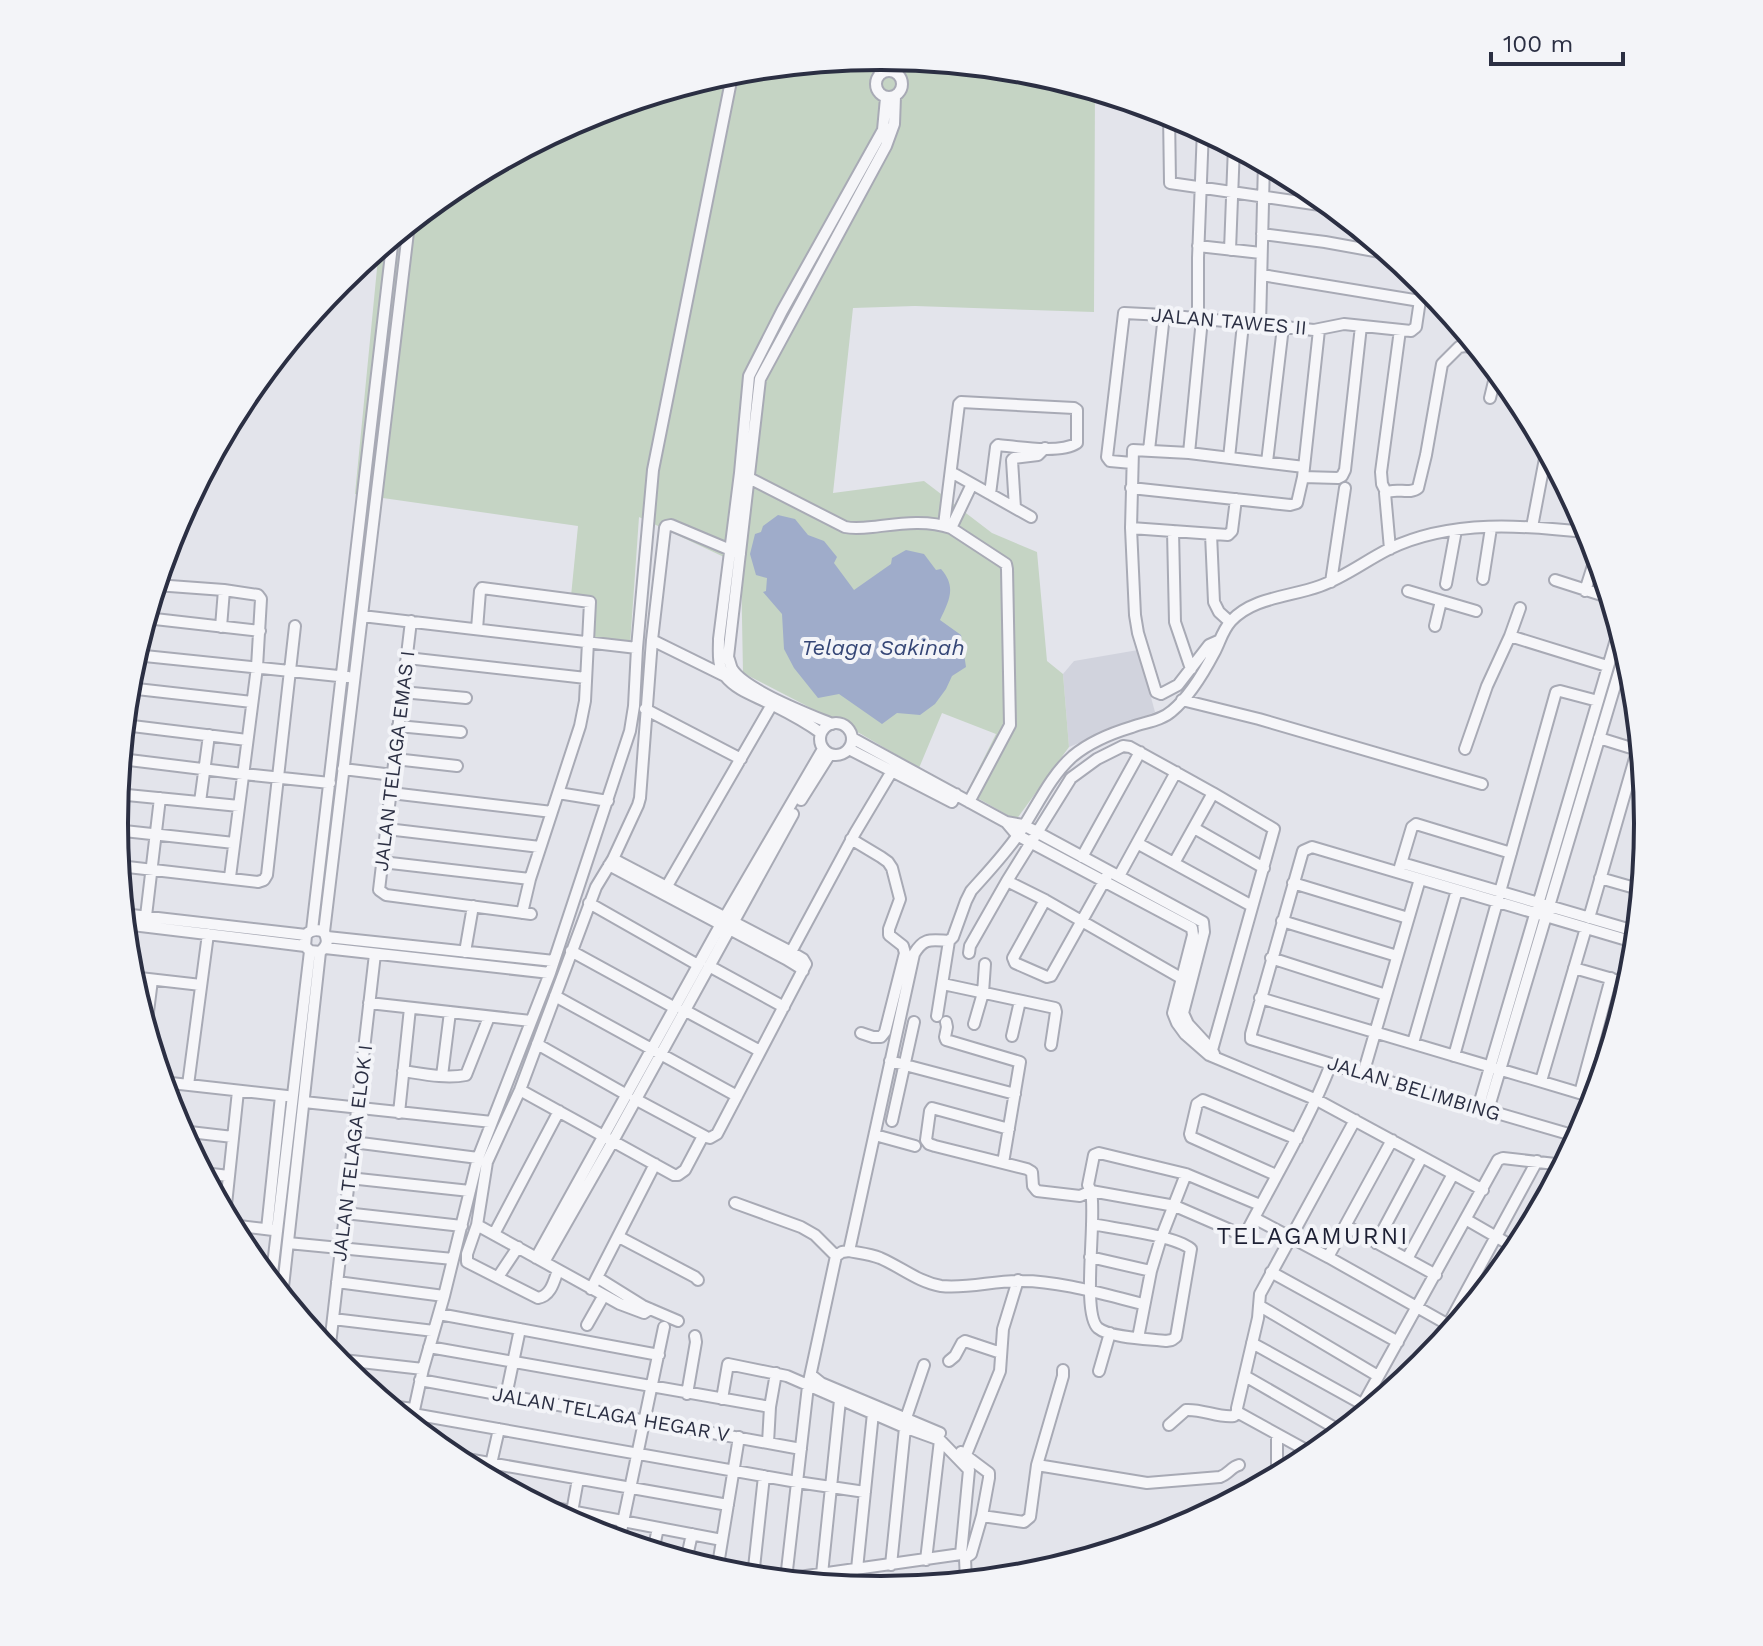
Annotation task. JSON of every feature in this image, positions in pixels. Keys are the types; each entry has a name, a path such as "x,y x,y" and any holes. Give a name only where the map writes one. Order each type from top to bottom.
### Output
{"street":[{"path":"832,724 739,689 718,656 735,552 754,377 790,297 883,130 891,97 902,86 897,74 886,73 877,79 876,85 878,91 891,97"},
{"path":"413,1412 478,1158 550,973 630,731 653,470 730,85"},
{"path":"1170,127 1170,183 1309,203"},
{"path":"1189,453 1200,319 1198,246 1202,142"},
{"path":"1230,250 1233,158"},
{"path":"1260,325 1264,174"},
{"path":"1262,234 1370,251"},
{"path":"271,1264 272,1230 287,1096 316,941 343,769 407,239"},
{"path":"1198,246 1261,253"},
{"path":"284,1281 304,1102 330,783 391,252"},
{"path":"1262,275 1420,301"},
{"path":"1390,549 1386,492 1381,472 1400,330 1411,331 1416,327 1420,298"},
{"name":"JALAN TAWES II","path":"1132,463 1110,461 1107,457 1123,316 1127,312 1319,330 1340,325 1400,330"},
{"path":"1149,450 1164,315"},
{"path":"1229,458 1243,324"},
{"path":"1218,641 1209,645 1173,689 1161,694 1156,692 1136,622 1131,528 1133,450 1267,462 1338,478 1344,473 1361,326"},
{"path":"1267,462 1283,327"},
{"path":"1131,488 1294,505 1298,501 1303,472 1319,330"},
{"path":"1386,492 1417,489 1442,364 1464,346"},
{"path":"1490,398 1493,385"},
{"path":"948,526 957,406 961,402 1077,410 1075,445 1045,448 998,445 990,494"},
{"path":"1015,508 1012,460 1038,455 1045,448"},
{"path":"1532,527 1544,465"},
{"path":"951,472 1031,517"},
{"path":"744,476 852,528 924,522 948,526 1002,560 1007,569 1010,725 969,802"},
{"path":"948,526 972,484"},
{"path":"1331,582 1345,488"},
{"path":"1131,528 1231,534 1236,499"},
{"path":"558,1270 548,1293 538,1298 466,1259 477,1225 487,1162 520,1090 589,903 640,798 645,709 666,526 671,525 735,552"},
{"path":"1003,1163 1020,1062 946,1040 947,1027 942,1019 943,984 949,941 957,932 971,891 1020,830 1060,769 1093,743 1171,712 1209,661 1230,622 1255,604 1331,582 1390,549 1423,537 1456,530 1491,528 1532,527 1575,531"},
{"path":"1483,579 1491,528"},
{"path":"1446,584 1456,530"},
{"path":"1173,531 1175,622 1191,669"},
{"path":"1211,534 1214,602 1230,622"},
{"path":"1585,591 1591,571"},
{"path":"1555,580 1599,595"},
{"path":"167,586 224,590 258,595 261,599 257,667 230,877"},
{"path":"382,862 530,879 580,726 585,701 590,604 587,600 482,588 477,629"},
{"path":"221,627 224,590"},
{"path":"1408,591 1476,611"},
{"path":"1435,626 1441,601"},
{"path":"1465,749 1520,608"},
{"path":"362,616 637,648"},
{"path":"157,619 260,631"},
{"name":"JALAN TELAGA EMAS I","path":"411,621 378,887 380,893 526,914 530,879"},
{"path":"130,867 260,882 266,878 295,626"},
{"path":"1510,636 1607,666"},
{"path":"652,640 730,673"},
{"path":"1543,909 1613,647"},
{"path":"148,656 354,678"},
{"path":"407,658 586,678"},
{"path":"1483,1109 1619,672"},
{"path":"141,689 252,702"},
{"path":"402,692 466,698"},
{"path":"1454,1056 1556,692 1598,701"},
{"path":"1182,700 1259,719 1482,784"},
{"path":"773,701 821,733"},
{"path":"667,886 773,701"},
{"path":"645,709 741,759"},
{"path":"851,744 840,755 826,751 821,744 821,733 837,723 848,728 851,744 892,771 952,802 956,794"},
{"path":"135,726 247,740"},
{"path":"398,726 461,732"},
{"path":"200,802 209,735"},
{"path":"1599,738 1630,745"},
{"path":"851,744 956,794 1034,838 1203,922 1204,932 1183,1009 1185,1026"},
{"path":"969,953 1007,881 1071,778 1097,759 1127,746 1274,829 1212,1054"},
{"path":"540,1260 826,751"},
{"path":"1082,857 1140,752"},
{"path":"395,759 457,766"},
{"path":"131,760 330,783"},
{"path":"343,769 393,775"},
{"path":"791,952 851,839 892,771"},
{"path":"1541,1081 1633,771"},
{"path":"1045,900 1013,958 1015,963 1043,977 1051,976 1081,921 1137,843 1176,772"},
{"path":"391,793 552,812"},
{"path":"558,793 608,801"},
{"path":"1174,863 1213,793"},
{"path":"129,795 239,806"},
{"path":"146,916 160,798"},
{"path":"1400,868 1412,827 1416,824 1511,853"},
{"path":"1194,828 1264,868"},
{"path":"387,829 540,847"},
{"path":"128,831 234,843"},
{"path":"1034,838 1082,857 1192,928 1193,935 1173,1013 1212,1054 1317,1100 1483,1190"},
{"path":"851,839 881,857 892,868 900,899 889,935 903,946 905,953 885,1032 881,1037 861,1033"},
{"path":"1137,843 1252,906"},
{"path":"1584,1094 1260,998 1303,851 1312,847 1400,868 1543,909 1625,938"},
{"path":"611,862 667,886 803,971"},
{"path":"537,1044 710,1138 717,1134 806,964 791,952 727,923 611,862"},
{"path":"1400,868 1420,879 1457,890 1499,897"},
{"path":"1600,878 1631,887"},
{"path":"1363,1074 1420,879"},
{"path":"1007,881 1181,978"},
{"path":"1293,883 1408,918"},
{"path":"1413,1043 1457,890"},
{"path":"589,903 784,1007"},
{"path":"465,952 473,906"},
{"path":"134,915 316,941 375,954 550,973"},
{"path":"1282,921 1397,956"},
{"path":"1587,923 1627,930"},
{"path":"136,925 208,934 554,961"},
{"path":"188,1085 208,934"},
{"path":"849,1251 914,954 927,940 949,941"},
{"path":"571,951 760,1051"},
{"name":"JALAN TELAGA ELOK I","path":"331,1336 375,954"},
{"path":"1271,958 1386,995"},
{"path":"974,1024 983,993 985,964"},
{"path":"1574,968 1618,980"},
{"path":"1580,1093 1611,978"},
{"path":"145,979 201,985"},
{"path":"149,998 152,980"},
{"path":"943,984 1056,1010 1051,1045"},
{"path":"555,996 737,1096"},
{"name":"JALAN BELIMBING","path":"1260,998 1250,1037 1252,1040 1567,1134"},
{"path":"1012,1036 1020,1001"},
{"path":"369,1003 531,1021"},
{"path":"399,1113 410,1008"},
{"path":"442,1076 450,1012"},
{"path":"403,1071 442,1076 466,1075 489,1017"},
{"path":"892,1121 914,1022"},
{"path":"890,1061 1015,1094"},
{"path":"1009,1129 933,1109 930,1110 926,1140 929,1144 1027,1169 1032,1172 1033,1186 1037,1191 1080,1196 1091,1191 1175,1206 1242,1235 1246,1233 1297,1139 1331,1064"},
{"path":"175,1084 287,1096"},
{"path":"520,1090 674,1175 681,1174 703,1136"},
{"path":"227,1195 238,1091"},
{"path":"1276,1175 1191,1137 1197,1104 1203,1100 1297,1139"},
{"path":"304,1102 492,1122"},
{"path":"494,1234 559,1111"},
{"path":"1169,1425 1186,1410 1224,1417 1234,1416 1237,1412 1260,1294 1355,1120"},
{"path":"196,1133 233,1137"},
{"path":"875,1135 915,1146"},
{"path":"1328,1257 1392,1140"},
{"path":"353,1142 478,1158"},
{"path":"1092,1224 1161,1238 1191,1249 1176,1337 1166,1341 1110,1333 1097,1327 1093,1319 1090,1257 1093,1201 1088,1185 1094,1155 1186,1174 1260,1205"},
{"path":"1376,1243 1422,1157"},
{"path":"1371,1395 1378,1376 1500,1158 1553,1163"},
{"path":"1465,1298 1537,1161"},
{"path":"591,1289 655,1164"},
{"path":"216,1174 229,1176"},
{"path":"1138,1338 1151,1271 1186,1174"},
{"path":"1407,1259 1453,1174"},
{"path":"349,1178 470,1191"},
{"path":"735,1203 801,1227 815,1235 836,1256"},
{"path":"345,1213 462,1226"},
{"path":"1254,1218 1445,1323"},
{"path":"1467,1220 1507,1243"},
{"path":"477,1225 620,1304 644,1313 650,1309"},
{"path":"1346,1226 1436,1275"},
{"path":"246,1227 272,1230"},
{"path":"619,1237 698,1280"},
{"path":"288,1243 453,1259"},
{"path":"498,1277 518,1247"},
{"path":"783,1570 809,1381 836,1256 849,1251 878,1257 921,1280 942,1286 1036,1281 1143,1304"},
{"path":"1090,1257 1151,1271"},
{"path":"1271,1272 1398,1342"},
{"path":"598,1278 650,1309 678,1321"},
{"path":"965,1457 1000,1371 1003,1329 1018,1280"},
{"path":"337,1282 444,1296"},
{"path":"587,1325 604,1295"},
{"path":"1260,1306 1378,1376"},
{"path":"439,1314 659,1355"},
{"path":"333,1319 434,1331"},
{"path":"621,1530 664,1327"},
{"path":"506,1396 520,1329"},
{"path":"1099,1371 1110,1333"},
{"path":"687,1394 695,1336"},
{"path":"949,1361 965,1341 1001,1353"},
{"path":"1252,1343 1361,1403"},
{"path":"429,1347 770,1407"},
{"name":"JALAN TELAGA HEGAR V","path":"358,1363 422,1375 506,1396 801,1449"},
{"path":"722,1399 728,1364 821,1383 940,1440 969,1470 961,1554 826,1573"},
{"path":"891,1565 905,1422 924,1365"},
{"path":"982,1516 1024,1522 1030,1517 1037,1465 1063,1370"},
{"path":"768,1443 776,1373"},
{"path":"1245,1376 1332,1426"},
{"path":"809,1381 840,1400 943,1435 965,1457 989,1473 982,1516 971,1554 965,1558 966,1571"},
{"path":"822,1573 840,1400"},
{"path":"1237,1412 1302,1448"},
{"path":"857,1569 873,1413"},
{"path":"419,1417 865,1492"},
{"path":"491,1464 499,1429"},
{"path":"1277,1434 1277,1463"},
{"path":"719,1558 739,1437"},
{"path":"926,1560 940,1440"},
{"path":"485,1463 728,1505"},
{"path":"1037,1465 1147,1483 1220,1477 1239,1465"},
{"path":"754,1565 764,1476"},
{"path":"572,1509 578,1479"},
{"path":"582,1514 722,1540"},
{"path":"655,1541 658,1528"},
{"path":"688,1550 692,1534"}],"shaded area":[{"path":"1138,650 1155,712 1069,747 1063,674 1074,661"}],"green space":[{"path":"882,70 980,76 1028,84 1095,102 1094,312 915,306 853,308 833,493 924,481 992,533 1037,552 1047,661 1063,674 1069,747 1016,820 967,792 996,734 942,713 919,768 743,673 741,565 639,517 630,645 589,639 594,599 571,596 578,526 355,494 377,264 463,197 548,148 639,110 735,84 783,76"}],"water":[{"name":"Telaga Sakinah","path":"778,515 795,519 808,535 824,541 837,557 834,563 854,590 906,550 924,554 936,570 941,569 950,588 940,620 961,635 966,667 952,676 935,704 920,715 897,713 882,724 839,694 818,698 794,668 784,649 782,614 763,592 766,591 767,578 756,575 750,554 755,534"}],"district":[{"name":"TELAGAMURNI","path":"1313,1236"}]}
